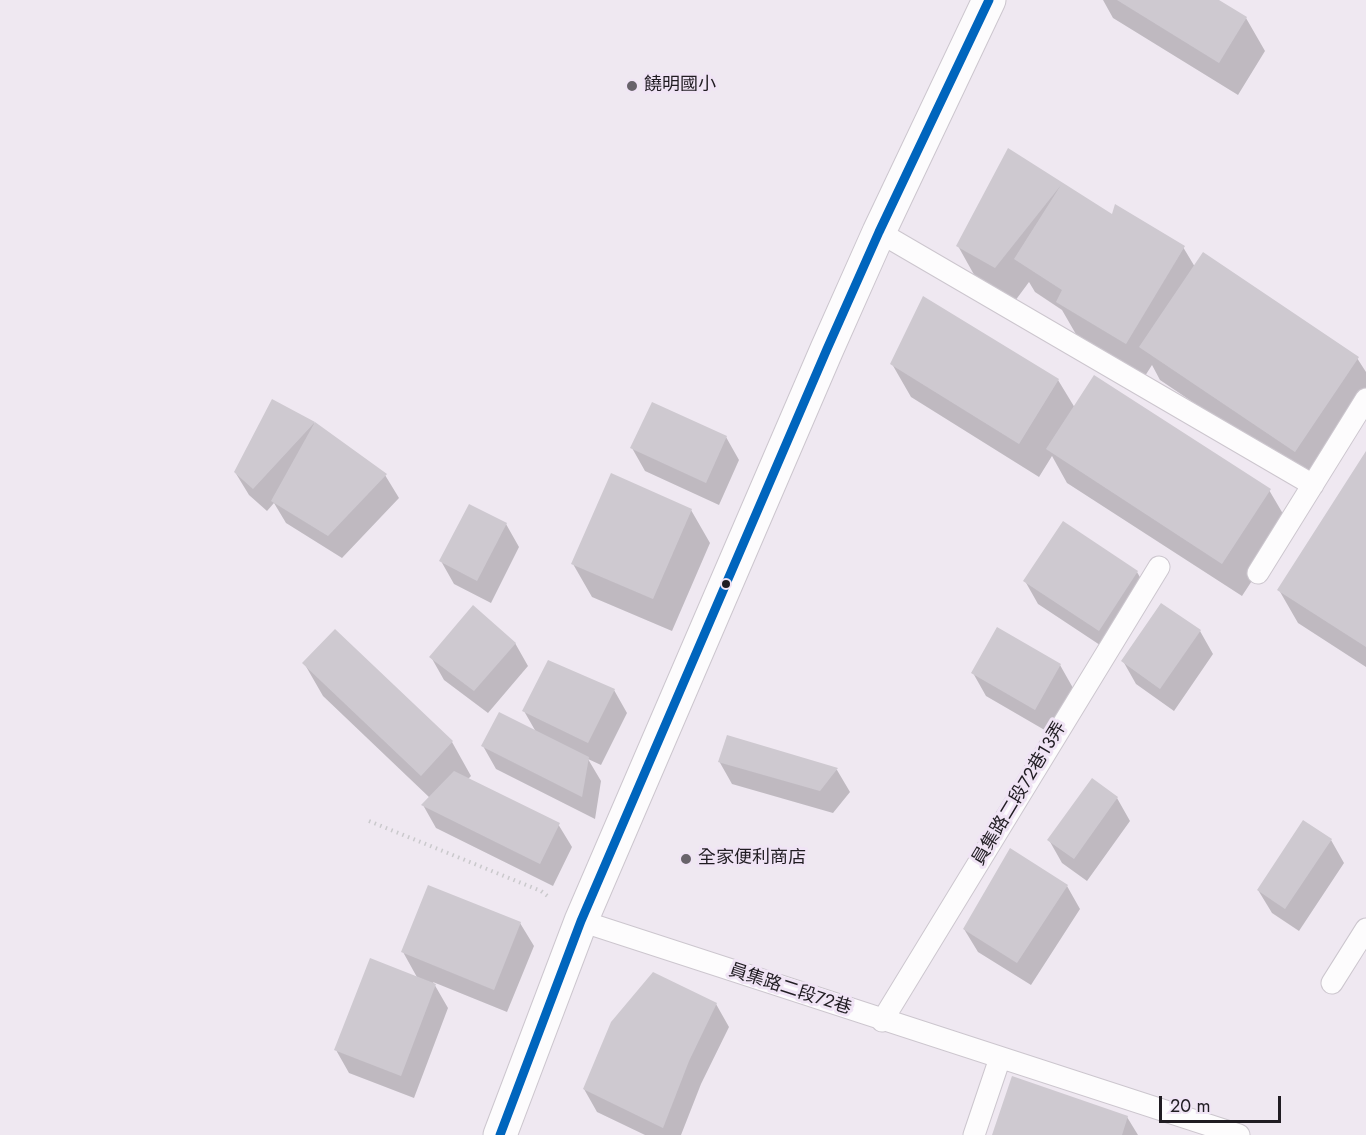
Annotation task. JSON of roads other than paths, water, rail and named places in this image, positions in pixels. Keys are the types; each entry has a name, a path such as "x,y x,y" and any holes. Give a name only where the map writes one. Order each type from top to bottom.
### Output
{"main road":[{"path":"500,1135 581,921 879,232 989,0"}],"lane":[{"path":"879,232 1312,485"},
{"path":"1258,573 1366,399"},
{"name":"員集路二段72巷13弄","path":"882,1021 1159,567"},
{"name":"員集路二段72巷","path":"581,921 882,1021 1239,1135"},
{"path":"1332,983 1366,929"},
{"path":"974,1135 1000,1058"}],"place":[{"name":"饒明國小","path":"632,86"},
{"name":"全家便利商店","path":"686,859"}]}
